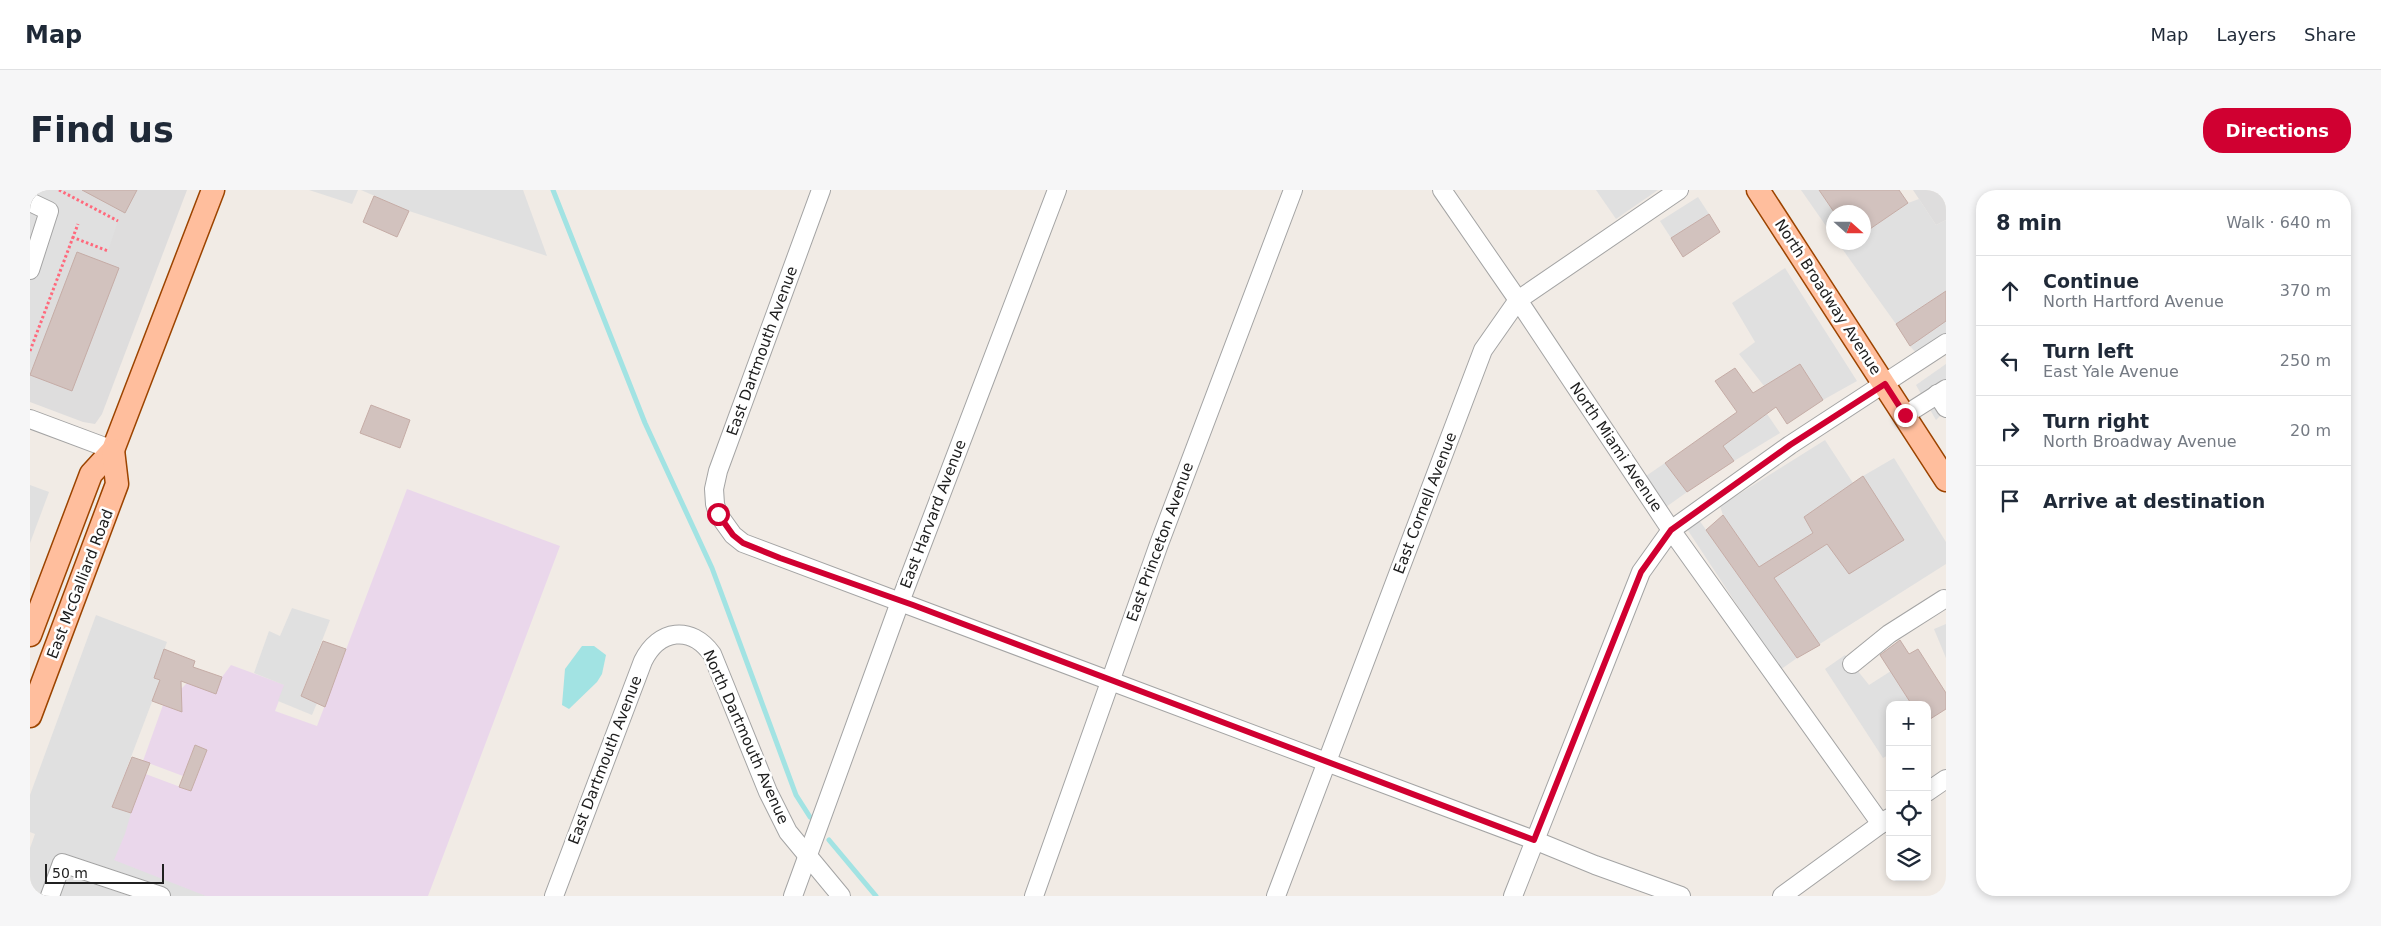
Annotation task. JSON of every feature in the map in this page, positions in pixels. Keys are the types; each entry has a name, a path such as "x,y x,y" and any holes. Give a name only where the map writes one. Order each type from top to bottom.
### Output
{"main road":[{"name":"East McGalliard Road","path":"30,635 90,474 114,450 213,190"},
{"name":"North Broadway Avenue","path":"1758,190 1946,480"},
{"name":"East McGalliard Road","path":"30,716 117,484 114,450"}],"street":[{"name":"East Dartmouth Avenue","path":"821,190 718,470 714,489 714,504 718,514 733,535 743,543 900,602"},
{"name":"East Harvard Avenue","path":"794,896 900,602 1057,190"},
{"name":"East Princeton Avenue","path":"1034,896 1109,679 1293,190"},
{"name":"North Miami Avenue","path":"1442,190 1518,300 1671,530 1885,821"},
{"name":"East Cornell Avenue","path":"1276,896 1483,350 1518,300 1679,190"},
{"path":"30,202 49,211 30,270"},
{"path":"1513,896 1641,572 1671,530 1790,445 1946,344"},
{"path":"1905,415 1943,397"},
{"path":"30,419 114,450"},
{"path":"1852,664 1890,634 1944,599"},
{"path":"900,602 1327,761 1534,840 1595,866 1681,896"},
{"name":"North Dartmouth Avenue","path":"672,635 682,634 696,638 712,654 768,792 788,832 841,896"},
{"name":"East Dartmouth Avenue","path":"554,896 642,661 653,645 672,635"},
{"path":"1928,791 1946,779"},
{"path":"1782,896 1885,821"},
{"path":"50,896 62,863 160,896"}],"path":[{"path":"59,190 118,220"},
{"path":"30,351 78,224"},
{"path":"72,237 108,251"}],"shaded area":[{"path":"30,190 187,190 102,414 95,424 83,422 30,402"},
{"path":"30,190 59,190 118,221 108,251 72,237 30,351"},
{"path":"309,190 358,190 352,204"},
{"path":"361,190 523,190 547,256 409,211"},
{"path":"1596,190 1658,190 1616,219"},
{"path":"1801,190 1819,190 1829,205 1826,205 1826,226"},
{"path":"1913,190 1946,190 1946,220 1936,225"},
{"path":"1698,197 1709,214 1671,238 1660,221"},
{"path":"1919,199 1936,225 1946,220 1946,291 1896,324 1843,250 1871,250 1871,228 1908,203"},
{"path":"1785,268 1857,381 1823,400 1800,364 1764,386 1739,354 1755,342 1732,303"},
{"path":"1946,321 1946,335 1918,355 1910,346"},
{"path":"1946,364 1946,410 1936,420 1916,385"},
{"path":"1767,414 1780,433 1734,461 1723,446"},
{"path":"1825,440 1853,483 1813,533 1759,567 1723,515 1720,506"},
{"path":"1894,458 1946,542 1946,564 1815,647 1774,578 1827,544 1863,476"},
{"path":"1665,463 1687,492 1666,507 1646,476"},
{"path":"30,485 49,492 30,543"},
{"path":"407,489 560,546 428,896 202,896 112,862 142,783 124,776 127,767 191,791 207,750 195,745 183,776 143,761 163,705 182,712 182,704 165,682 182,688 187,683 222,677 231,665 285,685 275,711 317,726"},
{"path":"1699,520 1797,658 1780,670 1687,529"},
{"path":"292,608 330,620 301,695 317,703 312,715 278,701 284,685 254,673 269,631 280,636"},
{"path":"96,615 167,642 154,678 165,682 155,694 112,807 131,813 125,834 114,860 206,896 30,896 30,848 35,834 30,832 30,795"},
{"path":"1946,624 1946,658 1934,629"},
{"path":"1845,655 1869,685 1891,671 1910,701 1886,701 1886,756 1883,758 1825,669"}],"water":[{"path":"582,646 594,646 606,655 602,674 597,682 569,709 562,705 565,669"}],"building":[{"path":"82,190 137,190 125,213"},
{"path":"1819,190 1899,190 1908,203 1871,228 1871,205 1829,205"},
{"path":"374,196 409,211 397,237 363,222"},
{"path":"1709,214 1720,232 1683,257 1671,238"},
{"path":"77,252 119,268 72,391 30,375"},
{"path":"1946,291 1946,321 1910,346 1896,324"},
{"path":"1800,364 1823,400 1787,424 1776,407 1723,446 1734,461 1687,492 1665,463 1737,412 1715,381 1735,368 1753,393"},
{"path":"371,405 410,420 400,448 360,433"},
{"path":"1863,476 1904,540 1849,574 1827,544 1774,578 1820,645 1797,658 1706,530 1723,515 1759,567 1813,533 1804,517"},
{"path":"1900,640 1909,654 1918,649 1946,693 1946,709 1931,718 1931,701 1909,701 1880,655"},
{"path":"323,641 346,649 325,707 301,696"},
{"path":"164,649 195,661 193,667 222,677 216,694 181,681 182,712 152,701 160,680 154,678"},
{"path":"195,745 207,750 191,791 179,787"},
{"path":"132,757 150,763 131,813 112,807"}],"waterway":[{"path":"553,190 645,423 712,568 796,795 810,817"},
{"path":"829,840 876,896"}],"route":[{"path":"718,514 733,535 743,543 780,558 900,602 913,605 1534,840 1641,572 1671,530 1790,445 1885,384 1905,415"}]}
